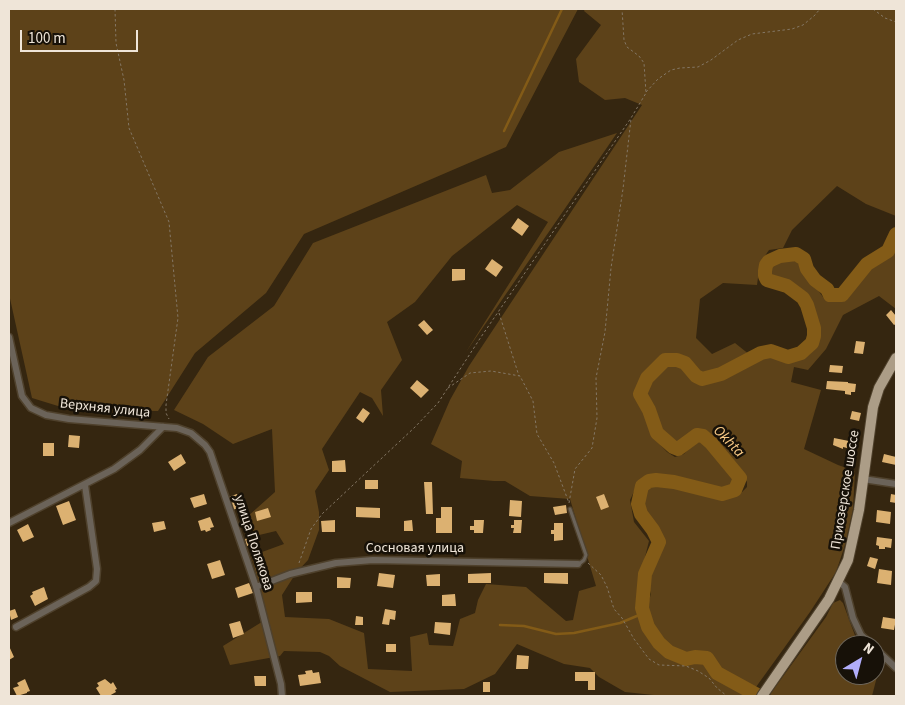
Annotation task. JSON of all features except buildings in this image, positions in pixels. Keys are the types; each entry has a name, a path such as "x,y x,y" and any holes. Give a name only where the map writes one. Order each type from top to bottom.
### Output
{"main road":[{"name":"Приозерское шоссе","path":"762,696 824,606 839,582 848,560 852,545 873,407 879,388 896,358"}],"street":[{"name":"Верхняя улица","path":"9,339 22,396 31,408 46,415 69,419 163,427"},
{"name":"улица Полякова","path":"163,427 177,428 191,433 210,452 256,588 281,684 282,696"},
{"path":"9,523 85,485 120,464 140,450 163,427"},
{"path":"862,479 896,484"},
{"path":"16,627 89,587 96,581 98,570 85,485"},
{"name":"Сосновая улица","path":"256,588 296,573 336,563 373,560 581,562"},
{"path":"839,582 845,587 853,618 861,635"},
{"path":"885,658 896,668"}],"lane":[{"path":"570,509 586,555 581,562"}],"path":[{"path":"115,9 116,43 124,80 129,128 169,222 178,318 166,413 170,421 177,428"},
{"path":"622,9 624,40 627,47 639,56 644,63 646,93"},
{"path":"296,573 311,529 322,514 438,403 646,93 658,79 671,70 698,67 738,40 752,34 792,29 803,25 820,9"},
{"path":"873,9 885,18 896,22"},
{"path":"569,503 574,469 592,448 597,418 596,378 605,332 611,268 631,118"},
{"path":"499,311 520,376 533,401 537,434 554,462 570,509"},
{"path":"448,388 470,373 491,371 520,376"},
{"path":"581,562 593,566 601,576 607,587 614,609 649,658 660,665 686,666 698,671 709,678 727,696"}],"shaded area":[{"path":"9,9 578,9 506,147 304,234 266,293 195,353 158,411 71,410 32,398 9,294"},
{"path":"585,9 896,9 896,216 866,204 837,186 792,230 783,248 769,250 760,263 757,285 723,283 700,299 696,338 712,354 735,343 750,355 706,376 683,356 665,357 644,377 636,395 653,437 667,452 675,457 684,454 697,442 702,442 712,451 734,480 734,483 727,488 718,490 654,474 639,481 630,500 634,522 649,541 641,573 638,607 644,629 654,645 666,656 683,663 703,663 713,675 749,696 663,696 625,692 599,677 590,668 564,664 517,644 495,674 464,689 390,692 340,666 329,656 320,652 284,651 280,656 230,665 223,646 265,620 261,590 251,556 284,544 276,531 255,536 247,517 275,492 272,429 233,444 203,424 174,410 208,357 274,306 313,243 486,175 492,193 510,190 559,152 617,133 466,352 548,222 517,205 452,256 415,302 387,322 402,360 381,390 383,416 372,398 360,392 322,449 329,470 315,491 319,512 319,530 308,560 296,573 282,595 285,617 329,619 364,633 368,669 412,671 410,637 427,633 429,645 453,646 460,619 475,613 478,600 486,584 526,587 566,621 573,620 579,591 596,586 570,499 530,496 505,481 460,478 462,461 431,444 450,400 469,366 642,105 625,98 605,100 579,82 576,59 601,25 584,11"},
{"path":"896,245 896,309 879,296 843,315 826,349 808,370 794,367 791,382 821,390 804,449 855,471 853,509 845,545 836,572 756,687 719,669 711,655 690,654 672,649 651,626 647,606 651,594 648,584 664,542 661,534 645,512 643,502 647,486 653,483 671,485 723,499 742,492 747,487 747,482 742,472 714,437 703,430 697,430 680,443 667,437 659,426 654,409 648,401 646,394 648,385 652,378 667,365 680,365 694,382 703,384 715,382 750,365 763,356 772,354 787,360 809,355 819,342 813,305 804,291 783,280 769,276 768,269 770,264 778,260 788,259 797,262 823,297 833,300 843,298 869,268 891,254"},
{"path":"840,600 843,603 855,635 835,635 835,685 875,685 872,696 770,696 826,617 833,603"}],"waterway":[{"path":"504,131 562,9"},
{"name":"Okhta","path":"759,696 717,673 707,658 695,657 686,659 669,652 659,643 648,627 642,608 645,574 659,542 641,514 638,504 642,486 649,481 656,480 674,482 722,494 735,490 740,478 703,436 697,435 678,449 673,447 657,433 649,410 640,394 647,378 665,360 677,360 685,363 696,376 702,379 721,374 761,353 771,351 788,357 801,353 812,343 814,336 814,328 807,305 803,298 787,286 767,280 765,271 769,261 780,256 796,254 804,259 807,269 815,280 827,289 830,295 842,295 867,264 888,251 896,234"},
{"path":"500,625 524,626 556,634 574,633 620,623 644,613"}]}
